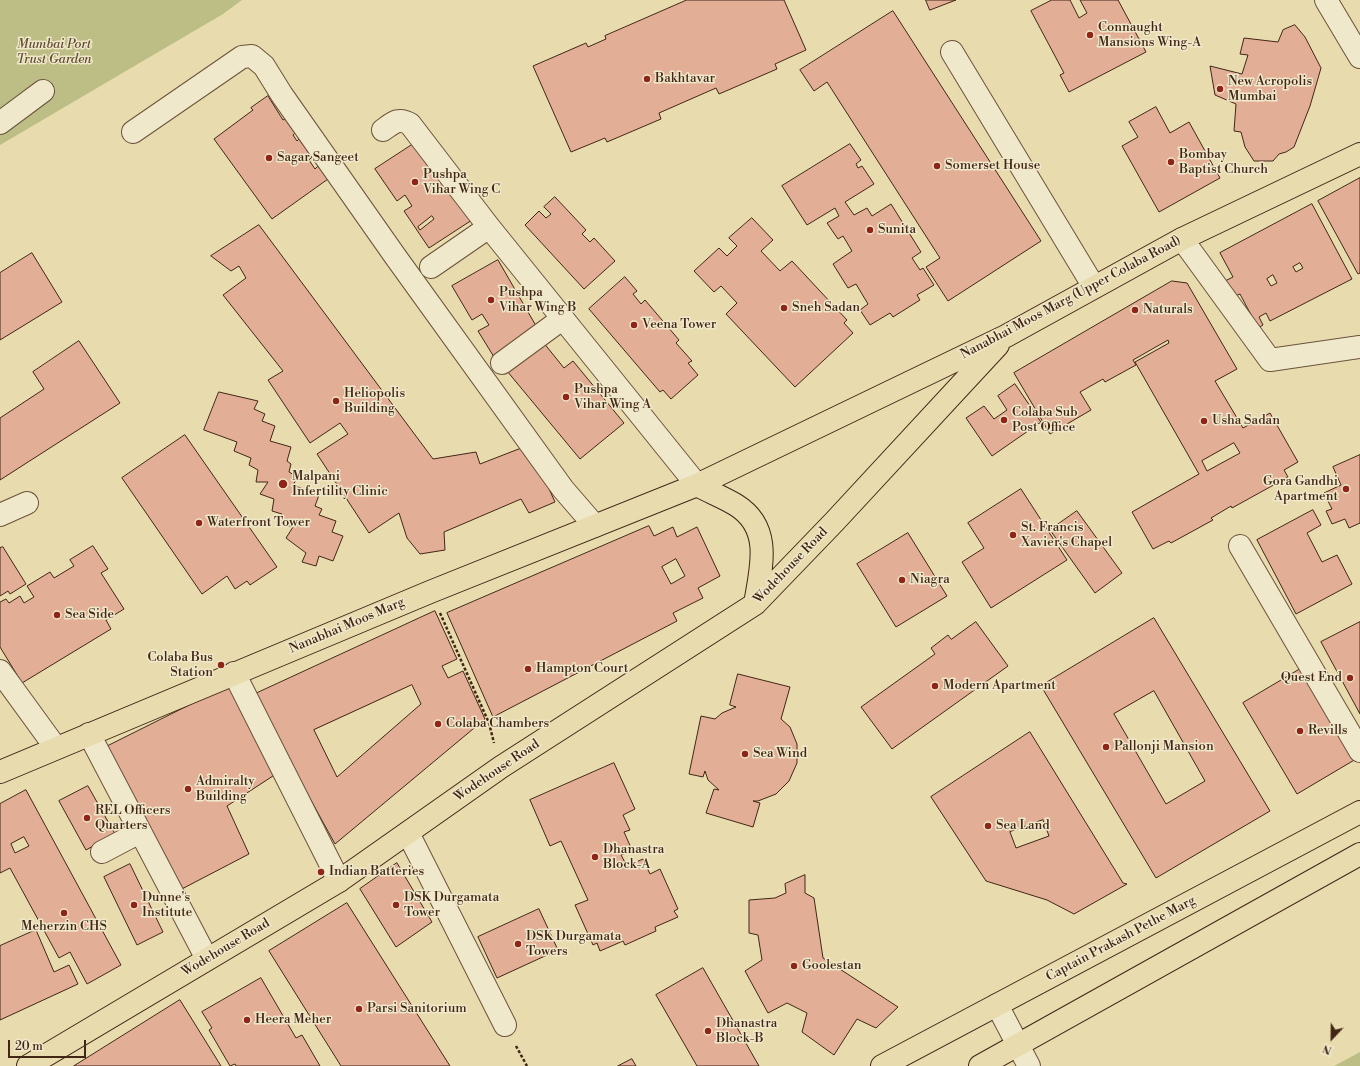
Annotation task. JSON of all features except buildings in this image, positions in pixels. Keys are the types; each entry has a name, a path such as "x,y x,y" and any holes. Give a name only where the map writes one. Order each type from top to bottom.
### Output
{"main road":[{"name":"Nanabhai Moos Marg (Upper Colaba Road)","path":"697,485 1006,336 1182,238 1360,154"},
{"name":"Wodehouse Road","path":"28,1066 339,881 501,767 756,604 1006,336"},
{"name":"Nanabhai Moos Marg","path":"0,772 430,592 697,485"},
{"path":"697,485 737,505 750,518 760,532 762,550 756,604"},
{"name":"Captain Prakash Pethe Marg","path":"882,1066 1360,812"},
{"path":"980,1066 1360,854"}],"street":[{"path":"1326,0 1360,57"},
{"path":"952,52 1094,287"},
{"path":"133,132 242,56 252,56 258,60 264,66 282,95 395,256 563,489 595,526"},
{"path":"0,123 43,91"},
{"path":"382,130 397,120 404,120 410,124 562,319 697,485"},
{"path":"431,267 489,227"},
{"path":"1182,238 1270,360 1360,347"},
{"path":"502,363 562,319"},
{"path":"0,515 27,502"},
{"path":"1240,546 1360,751"},
{"path":"0,671 56,748"},
{"path":"234,673 339,881"},
{"path":"89,734 207,959"},
{"path":"102,852 140,832"},
{"path":"408,833 505,1025"},
{"path":"997,1005 1029,1066"}],"path":[{"path":"430,592 489,723 501,767"}],"green space":[{"name":"Mumbai Port Trust Garden","path":"0,0 242,0 223,14 0,145"},
{"path":"1360,1052 1360,1066 1334,1066"}],"place":[{"name":"Connaught Mansions Wing-A","path":"1090,35"},
{"name":"Bakhtavar","path":"647,79"},
{"name":"New Acropolis Mumbai","path":"1220,89"},
{"name":"Sagar Sangeet","path":"269,158"},
{"name":"Bombay Baptist Church","path":"1171,162"},
{"name":"Somerset House","path":"937,166"},
{"name":"Pushpa Vihar Wing C","path":"415,182"},
{"name":"Sunita","path":"870,230"},
{"name":"Pushpa Vihar Wing B","path":"491,300"},
{"name":"Sneh Sadan","path":"784,308"},
{"name":"Naturals","path":"1135,310"},
{"name":"Veena Tower","path":"634,325"},
{"name":"Pushpa Vihar Wing A","path":"566,397"},
{"name":"Heliopolis Building","path":"336,401"},
{"name":"Colaba Sub Post Office","path":"1004,420"},
{"name":"Usha Sadan","path":"1204,421"},
{"name":"Malpani Infertility Clinic","path":"283,484"},
{"name":"Gora Gandhi Apartment","path":"1346,489"},
{"name":"Waterfront Tower","path":"199,523"},
{"name":"St. Francis Xavier's Chapel","path":"1013,535"},
{"name":"Niagra","path":"902,580"},
{"name":"Sea Side","path":"57,615"},
{"name":"Colaba Bus Station","path":"221,665"},
{"name":"Hampton Court","path":"528,669"},
{"name":"Quest End","path":"1350,678"},
{"name":"Modern Apartment","path":"935,686"},
{"name":"Colaba Chambers","path":"438,724"},
{"name":"Revills","path":"1300,731"},
{"name":"Pallonji Mansion","path":"1106,747"},
{"name":"Sea Wind","path":"745,754"},
{"name":"Admiralty Building","path":"188,789"},
{"name":"REL Officers Quarters","path":"87,818"},
{"name":"Sea Land","path":"988,826"},
{"name":"Dhanastra Block-A","path":"595,857"},
{"name":"Indian Batteries","path":"321,872"},
{"name":"Dunne's Institute","path":"134,905"},
{"name":"DSK Durgamata Tower","path":"396,905"},
{"name":"Meherzin CHS","path":"64,913"},
{"name":"DSK Durgamata Towers","path":"518,944"},
{"name":"Goolestan","path":"794,966"},
{"name":"Parsi Sanitorium","path":"359,1009"},
{"name":"Heera Meher","path":"247,1020"},
{"name":"Dhanastra Block-B","path":"708,1031"}]}
